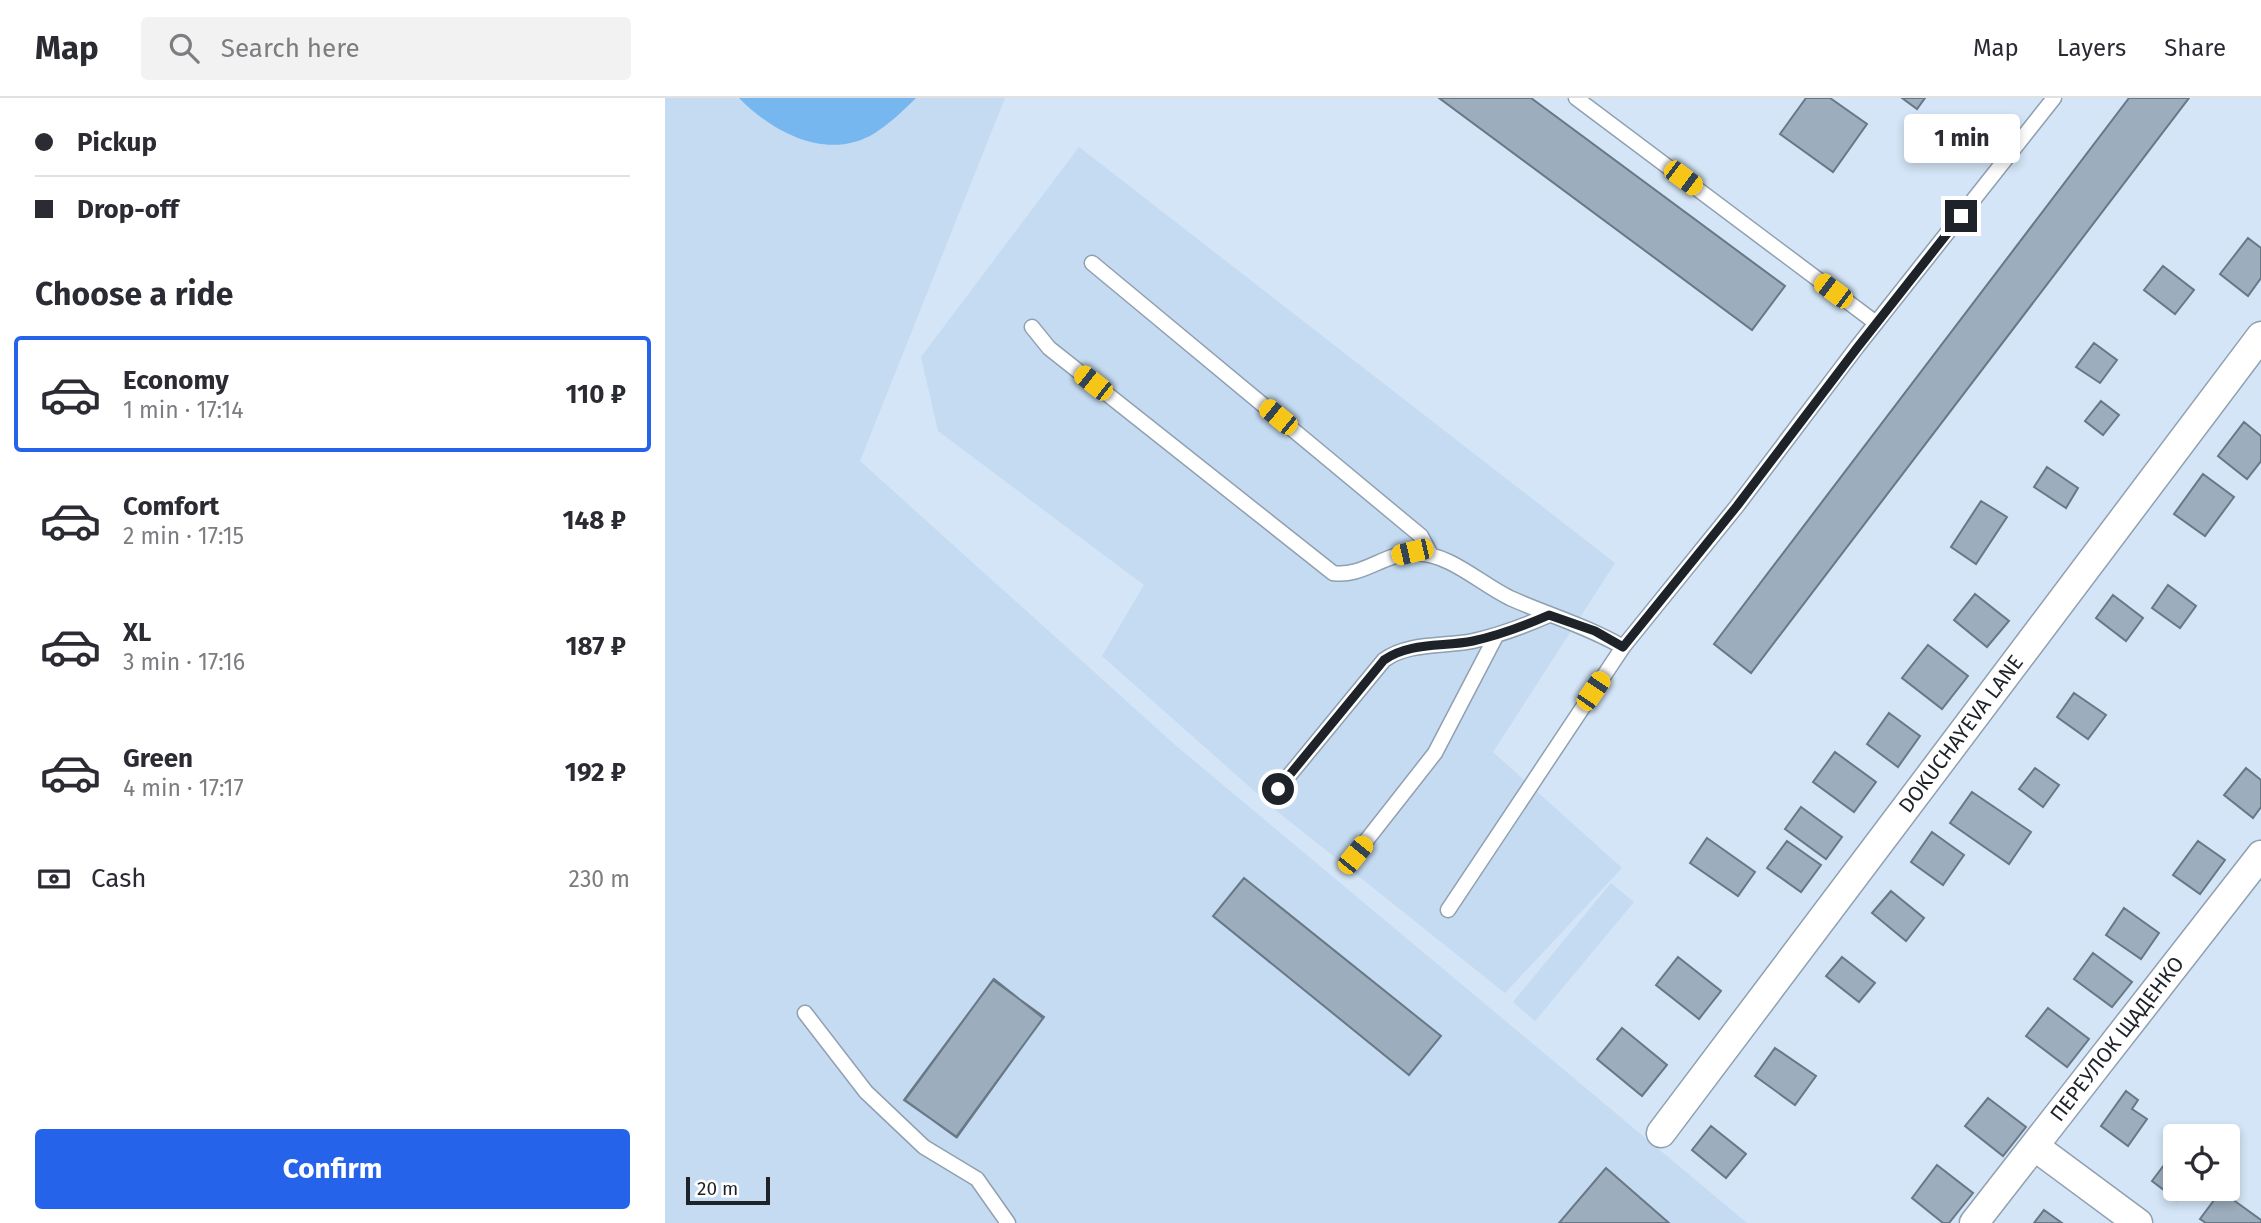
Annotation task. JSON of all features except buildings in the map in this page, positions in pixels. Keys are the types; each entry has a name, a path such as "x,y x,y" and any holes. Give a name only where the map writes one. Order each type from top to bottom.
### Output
{"street":[{"name":"DOKUCHAYEVA LANE","path":"1661,1133 2261,336"},
{"name":"ПЕРЕУЛОК ЩАДЕНКО","path":"1973,1223 2261,855"},
{"path":"2034,1146 2138,1223"}],"lane":[{"path":"1576,98 1876,323"},
{"path":"1448,910 1623,647 1737,506 1876,323 2054,98"},
{"path":"1092,262 1421,536 1431,555"},
{"path":"1033,327 1049,348 1333,573 1347,575 1386,558 1412,552 1431,555 1458,566 1506,596 1595,631 1623,647"},
{"path":"1278,789 1384,660 1395,652 1496,636 1549,615"},
{"path":"1355,855 1434,753 1496,636"},
{"path":"804,1013 866,1092 925,1147 977,1179 1008,1223"}],"shaded area":[{"path":"665,98 1005,98 860,461 1174,744 1747,1223 665,1223"},
{"path":"739,98 916,98 875,133 839,145 802,140 768,122"},
{"path":"1079,147 1615,563 1493,752 1622,868 1505,993 1278,812 1102,656 1144,585 938,431 921,357"},
{"path":"1611,883 1634,902 1535,1021 1513,1002"}],"route":[{"path":"1278,789 1384,660 1395,652 1505,634 1549,615 1595,631 1623,647 1737,506 1961,216"}]}
